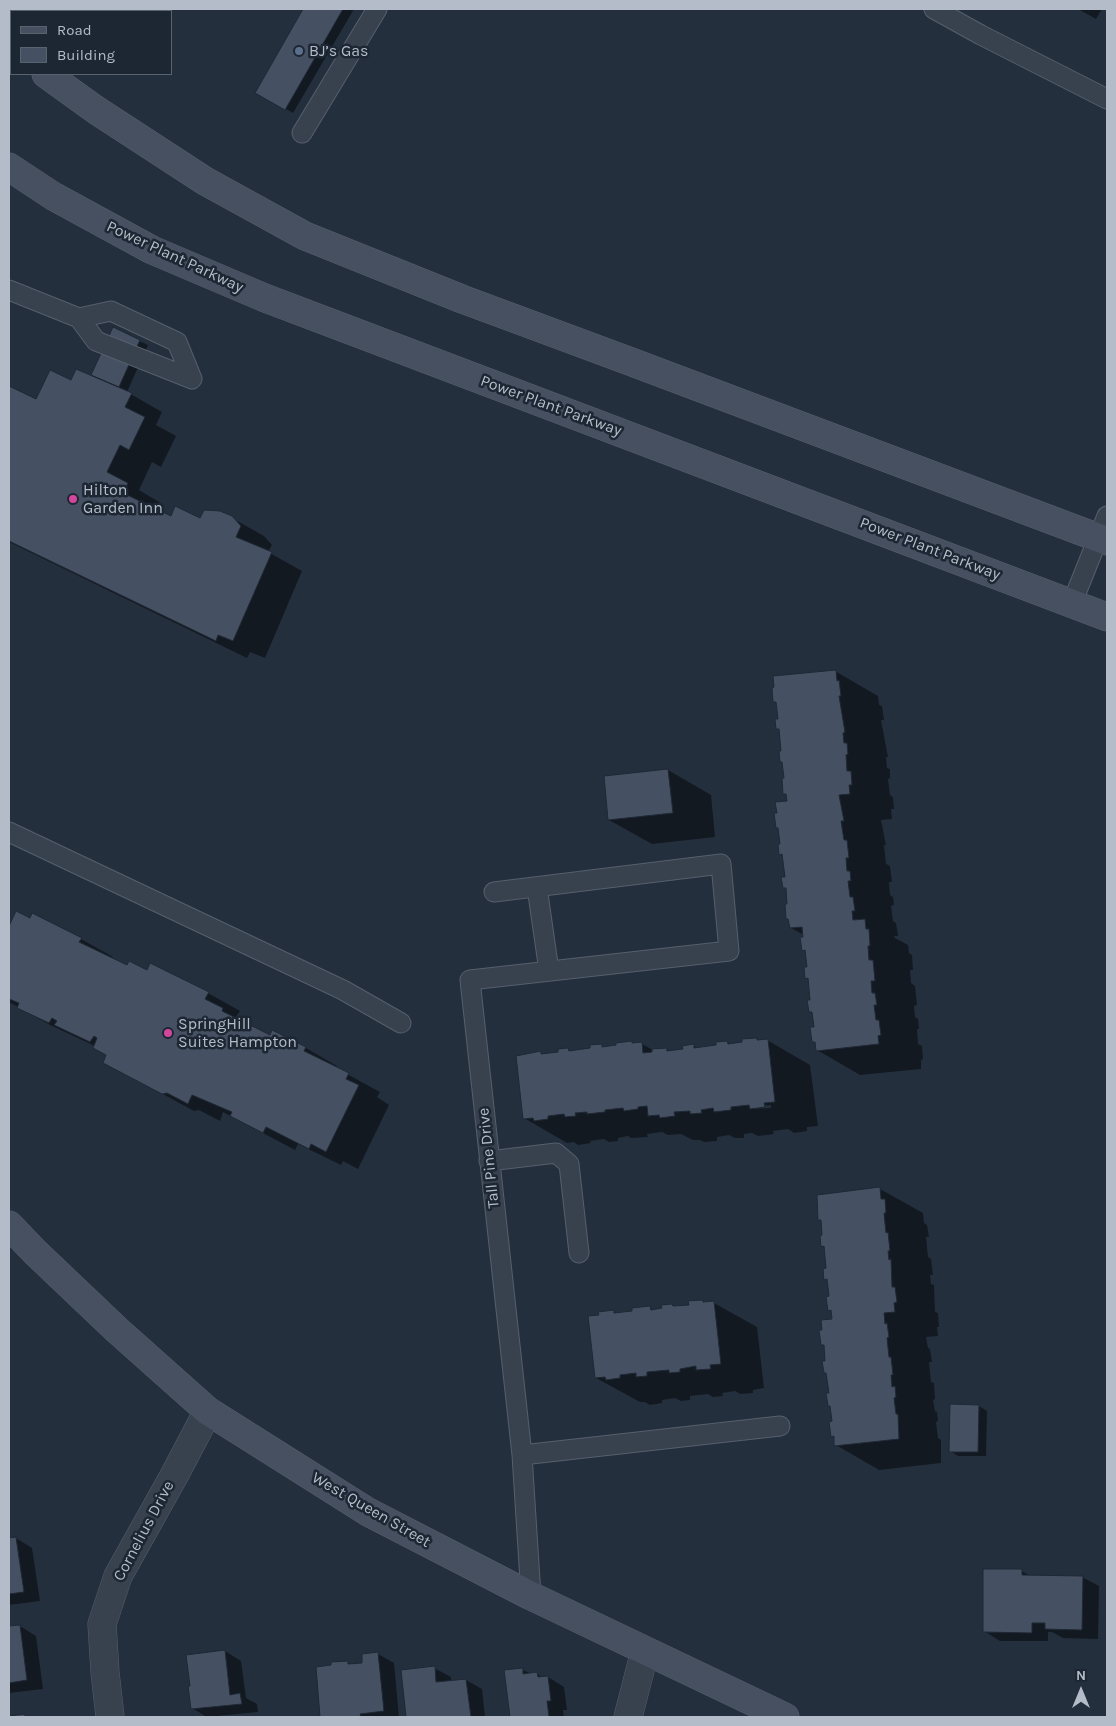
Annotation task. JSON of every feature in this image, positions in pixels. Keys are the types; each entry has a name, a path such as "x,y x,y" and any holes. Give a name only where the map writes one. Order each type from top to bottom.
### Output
{"main road":[{"path":"47,75 96,110 205,181 305,236 462,300 1104,532"},
{"name":"Power Plant Parkway","path":"9,167 53,196 152,250 264,298 1107,617"},
{"name":"West Queen Street","path":"9,1224 36,1253 117,1330 208,1411 368,1512 531,1596 785,1717"}],"street":[{"name":"Cornelius Drive","path":"110,1717 102,1624 118,1576 208,1411"},
{"path":"628,1717 645,1651"}],"lane":[{"path":"302,133 377,9"},
{"path":"934,9 990,40 1107,99"},
{"path":"9,290 79,318 96,341 192,379 176,342 111,311 79,318"},
{"path":"1072,603 1104,532"},
{"path":"9,832 342,990 401,1023"},
{"name":"Tall Pine Drive","path":"531,1596 522,1455 470,980 729,951 721,864 537,886"},
{"path":"494,892 537,886 549,971"},
{"path":"490,1162 556,1153 569,1164 579,1253"},
{"path":"522,1455 780,1426"}],"building":[{"name":"BJ’s Gas","path":"303,9 343,9 285,110 255,93"},
{"path":"113,327 140,340 119,387 91,375"},
{"name":"Hilton Garden Inn","path":"76,369 132,393 125,407 145,417 129,450 120,445 107,472 128,483 123,493 171,516 175,506 200,518 204,510 220,511 232,516 241,526 236,537 272,552 233,641 218,635 216,641 9,541 9,386 36,399 50,370 71,380"},
{"path":"836,670 837,681 839,680 841,696 839,696 845,732 843,733 844,743 847,743 847,771 851,771 852,785 849,785 850,794 839,795 844,821 841,821 844,840 847,840 849,858 846,858 847,871 850,871 851,881 848,881 850,897 853,897 855,911 852,911 853,920 865,919 866,929 869,929 869,960 873,960 875,981 871,981 872,993 875,993 877,1005 874,1005 876,1020 879,1020 881,1035 878,1036 879,1044 816,1051 815,1042 812,1042 810,1027 814,1027 812,1012 809,1012 807,1000 810,1000 808,978 805,979 804,967 807,967 805,950 802,951 800,937 803,937 802,927 790,928 788,919 786,919 786,888 783,888 781,877 785,877 782,854 779,855 778,844 780,844 774,813 777,813 775,802 787,801 786,794 783,794 782,778 784,778 782,762 780,762 779,729 776,729 775,719 778,719 776,702 773,702 772,688 774,687 773,676"},
{"path":"668,769 673,813 608,820 604,776"},
{"name":"SpringHill Suites Hampton","path":"16,911 30,918 32,913 82,938 79,942 127,965 129,961 147,970 150,963 209,992 205,999 223,1008 222,1011 270,1035 272,1030 306,1047 304,1051 349,1073 346,1079 359,1085 326,1152 311,1144 309,1149 266,1127 263,1133 230,1116 232,1112 192,1095 188,1104 167,1093 162,1094 103,1063 106,1055 93,1048 97,1038 94,1036 90,1042 54,1025 57,1021 52,1018 49,1023 17,1008 19,1003 9,999 9,926"},
{"path":"757,1038 757,1040 768,1039 775,1102 764,1103 765,1107 750,1109 749,1105 731,1107 731,1110 714,1112 713,1108 701,1110 702,1113 690,1114 690,1111 674,1112 675,1116 660,1118 659,1115 648,1116 647,1106 624,1111 623,1108 587,1114 587,1112 575,1113 576,1116 565,1117 564,1114 548,1116 548,1119 534,1121 533,1118 523,1119 516,1056 541,1051 541,1054 558,1052 558,1049 568,1048 569,1051 590,1048 590,1045 602,1044 602,1047 632,1041 632,1043 642,1042 643,1053 652,1052 652,1049 667,1048 667,1051 683,1049 682,1046 694,1044 694,1048 716,1045 716,1042 727,1041 728,1044 742,1042 742,1039"},
{"path":"880,1187 881,1199 885,1199 886,1213 884,1213 886,1233 888,1232 889,1260 891,1259 892,1287 895,1287 897,1302 894,1303 895,1312 884,1313 889,1337 887,1338 893,1375 891,1375 892,1387 895,1386 896,1397 894,1398 896,1414 898,1414 899,1439 834,1446 834,1436 831,1437 829,1422 832,1421 830,1406 828,1406 826,1393 829,1393 822,1361 825,1361 824,1345 821,1345 819,1330 822,1330 821,1320 832,1319 831,1310 828,1311 826,1297 829,1296 827,1279 824,1280 823,1269 826,1268 824,1246 821,1247 821,1220 818,1220 817,1195"},
{"path":"703,1300 703,1302 714,1301 721,1364 710,1365 711,1369 696,1370 696,1366 680,1369 680,1372 669,1373 669,1370 647,1372 647,1376 636,1377 636,1373 620,1375 620,1378 606,1380 605,1377 595,1378 588,1316 599,1315 598,1312 614,1310 614,1313 632,1311 632,1308 650,1306 651,1310 662,1308 661,1305 689,1305 688,1301"},
{"path":"950,1404 979,1405 978,1452 949,1452"},
{"path":"16,1537 24,1592 9,1594 9,1538"},
{"path":"983,1569 1022,1569 1022,1575 1083,1576 1082,1630 1045,1629 1045,1623 1032,1623 1032,1633 983,1632"},
{"path":"20,1625 27,1680 9,1683 9,1626"},
{"path":"225,1650 230,1695 240,1693 242,1704 191,1709 186,1655"},
{"path":"378,1652 384,1711 360,1714 361,1717 320,1717 316,1667 331,1665 331,1662 348,1661 348,1664 362,1663 362,1654"},
{"path":"435,1666 436,1682 466,1679 471,1717 406,1717 401,1670"},
{"path":"523,1668 523,1674 537,1672 538,1677 548,1676 551,1701 547,1701 549,1717 510,1717 504,1670"},
{"path":"25,1714 25,1717 9,1717 9,1716"}],"place":[{"name":"BJ’s Gas","path":"299,51"},
{"name":"Hilton Garden Inn","path":"73,499"},
{"name":"SpringHill Suites Hampton","path":"168,1033"}]}
